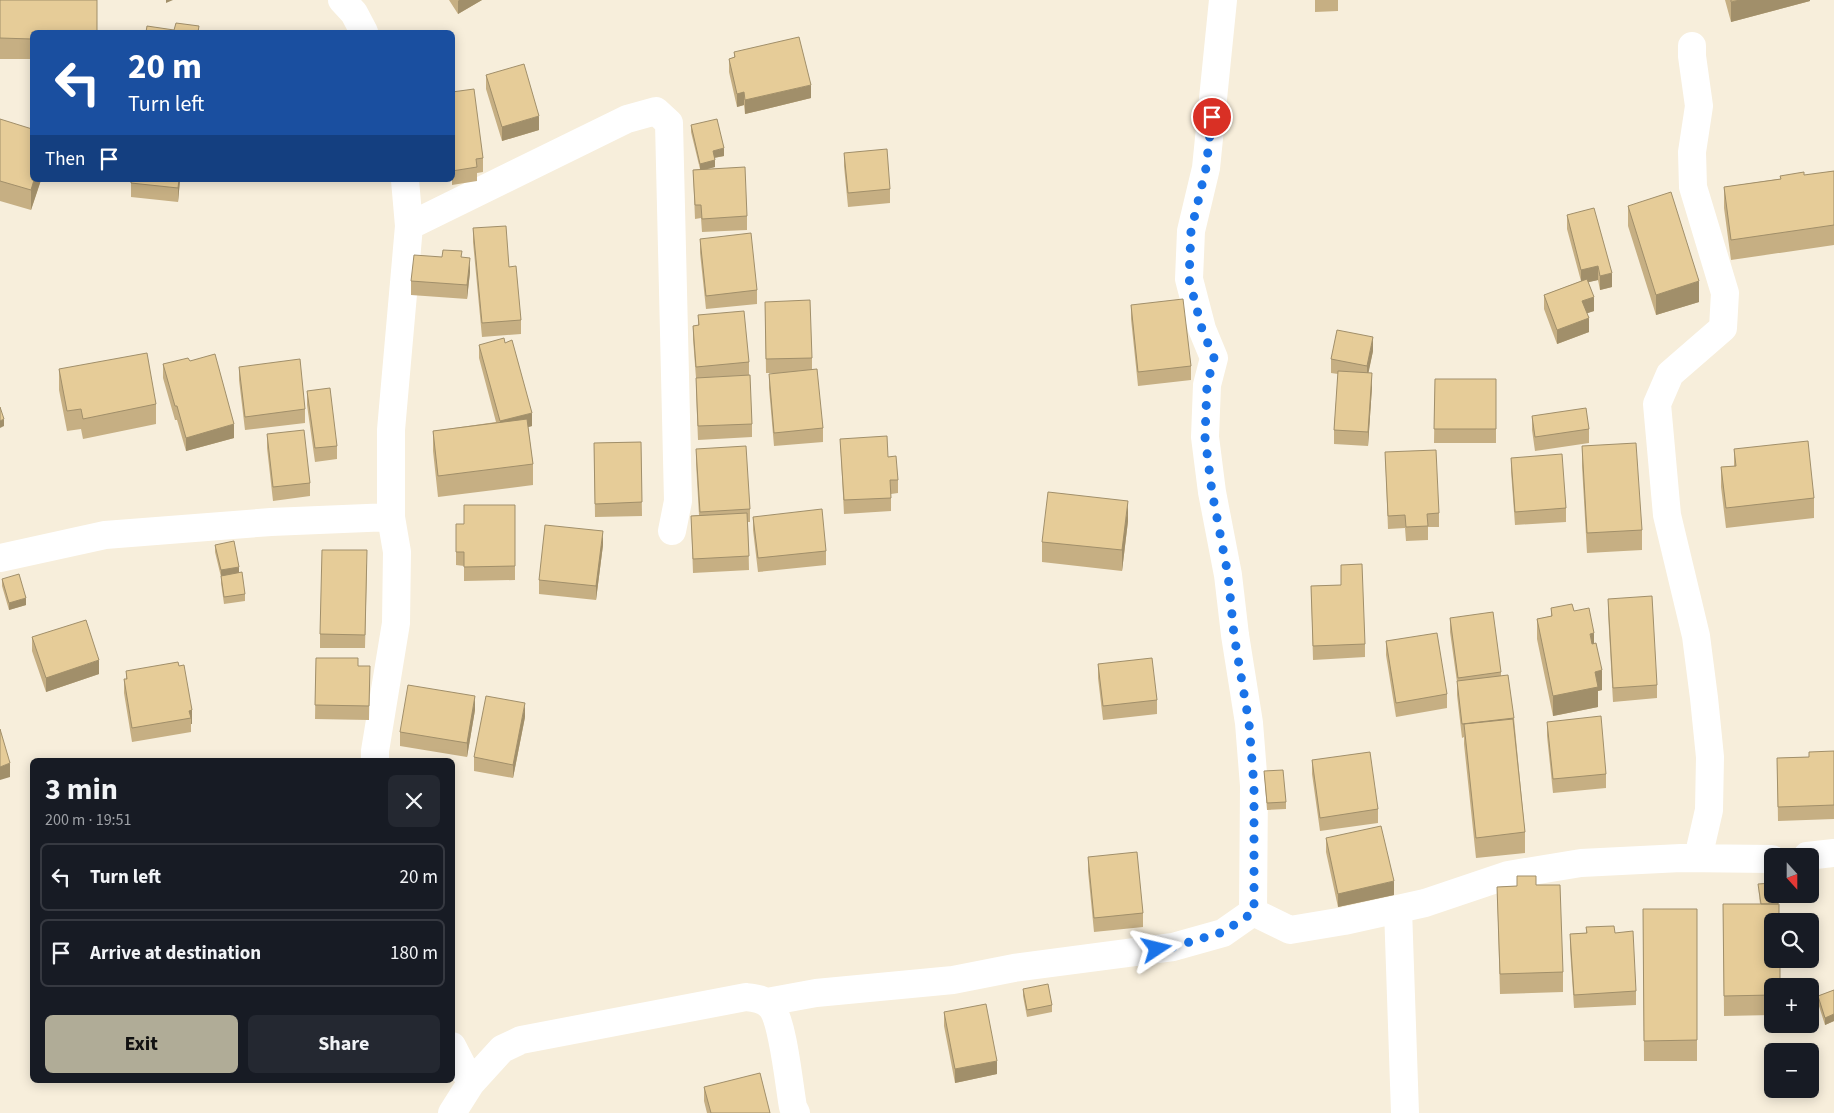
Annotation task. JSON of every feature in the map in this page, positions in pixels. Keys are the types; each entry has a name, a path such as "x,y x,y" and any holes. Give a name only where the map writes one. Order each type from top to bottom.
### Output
{"street":[{"path":"342,0 354,13 363,30"},
{"path":"1223,0 1206,168 1191,231 1189,279 1202,329 1214,358 1207,385 1205,437 1212,492 1228,575 1234,635 1249,723 1254,786 1254,912"},
{"path":"1692,46 1699,106 1692,152 1693,187 1725,293 1725,314 1723,328 1670,374 1657,404 1667,514 1678,567 1696,636 1709,748 1709,810 1698,858"},
{"path":"409,226 627,119 656,111 669,123 678,501 672,531"},
{"path":"375,758 374,751 396,622 397,552 391,517 391,430 409,226 405,182"},
{"path":"0,558 105,535 271,522 391,517"},
{"path":"1819,855 1834,853"},
{"path":"1254,912 1290,930 1398,909 1425,902 1508,874 1581,863 1698,858 1764,859"},
{"path":"1398,909 1405,1113"},
{"path":"452,1113 471,1082 502,1049 521,1040 735,998 746,997 767,1002 816,993 953,980 1014,968 1173,947 1223,932 1254,912"},
{"path":"767,1002 773,1008 779,1024 793,1107 796,1113"},
{"path":"455,1052 471,1082"}],"building":[{"path":"0,0 97,0 97,30 30,30 30,39 0,38"},
{"path":"176,23 199,26 198,30 174,30"},
{"path":"147,26 174,30 146,30"},
{"path":"799,37 811,85 745,100 744,92 737,94 729,59 735,57 734,52"},
{"path":"524,64 539,116 502,127 486,75"},
{"path":"474,89 483,158 476,159 477,167 455,171 455,92"},
{"path":"0,119 30,128 30,182 33,182 31,190 0,181"},
{"path":"717,119 724,148 713,151 715,160 700,164 691,125"},
{"path":"887,149 890,189 848,193 844,153"},
{"path":"745,167 747,216 702,219 701,205 695,205 693,170"},
{"path":"1834,171 1834,225 1731,240 1724,187 1781,179 1780,176 1804,172 1804,175"},
{"path":"131,182 179,182 178,188"},
{"path":"1671,192 1699,281 1656,295 1628,206"},
{"path":"1594,208 1612,273 1600,276 1598,266 1581,270 1567,215"},
{"path":"506,226 509,267 516,266 521,320 482,323 473,228"},
{"path":"751,233 757,290 706,296 700,239"},
{"path":"443,250 462,251 461,257 470,258 467,285 411,281 414,255 442,257"},
{"path":"1587,279 1594,297 1582,301 1589,318 1557,330 1544,295"},
{"path":"1183,299 1191,366 1138,372 1131,305"},
{"path":"810,300 812,358 766,359 765,302"},
{"path":"744,311 749,362 696,367 693,326 699,325 698,315"},
{"path":"1337,330 1373,337 1367,366 1331,359"},
{"path":"504,338 505,343 512,340 532,413 500,421 479,345"},
{"path":"147,353 156,404 83,419 81,409 67,411 59,369"},
{"path":"215,354 234,424 186,438 163,364 188,358 190,361"},
{"path":"300,359 305,409 245,417 239,367"},
{"path":"817,369 823,428 774,433 769,374"},
{"path":"1338,371 1372,373 1368,432 1334,430"},
{"path":"750,375 752,424 698,426 696,378"},
{"path":"1435,379 1496,379 1496,429 1434,429"},
{"path":"330,388 337,446 315,448 307,391"},
{"path":"0,407 4,419 0,421"},
{"path":"1586,408 1589,429 1535,437 1532,416"},
{"path":"527,419 533,464 438,476 433,431"},
{"path":"304,430 310,483 273,487 267,434"},
{"path":"887,436 888,457 896,456 898,480 890,480 891,498 844,500 840,439"},
{"path":"1808,441 1814,498 1726,508 1721,467 1736,466 1734,449"},
{"path":"641,442 642,502 595,504 594,443"},
{"path":"1636,443 1642,530 1587,533 1582,446"},
{"path":"746,446 750,509 700,512 696,449"},
{"path":"1436,450 1439,513 1427,514 1428,526 1406,527 1405,515 1388,516 1385,452"},
{"path":"1562,454 1566,508 1515,512 1511,458"},
{"path":"1048,492 1128,501 1122,550 1042,542"},
{"path":"464,505 515,505 515,566 464,567 464,552 456,552 456,524 464,524"},
{"path":"822,509 826,551 758,558 753,517"},
{"path":"747,513 749,556 693,559 691,516"},
{"path":"545,525 603,531 596,586 539,580"},
{"path":"234,541 239,567 221,570 215,545"},
{"path":"322,550 367,550 365,635 320,634"},
{"path":"1362,564 1365,644 1313,646 1311,586 1341,585 1341,565"},
{"path":"242,572 245,594 224,597 221,576"},
{"path":"19,574 26,598 9,603 2,579"},
{"path":"1652,596 1657,685 1613,688 1608,599"},
{"path":"1572,604 1574,611 1589,608 1594,633 1590,634 1592,644 1596,643 1602,670 1595,672 1598,687 1553,696 1537,619 1552,616 1551,608"},
{"path":"1493,612 1501,672 1458,678 1450,618"},
{"path":"86,620 99,660 46,678 32,637"},
{"path":"1437,633 1447,694 1396,703 1386,641"},
{"path":"316,658 358,658 358,666 370,666 369,706 315,705"},
{"path":"1152,658 1157,700 1103,706 1098,664"},
{"path":"178,662 179,666 184,665 192,710 189,711 191,718 132,728 124,679 127,679 126,671"},
{"path":"1508,675 1514,718 1462,724 1457,681"},
{"path":"408,685 475,696 467,743 400,732"},
{"path":"486,696 525,703 513,765 474,757"},
{"path":"1601,716 1606,774 1553,779 1547,722"},
{"path":"1513,719 1525,832 1476,838 1464,724"},
{"path":"0,729 10,763 0,767"},
{"path":"1834,751 1834,805 1778,807 1777,758 1809,757 1809,752"},
{"path":"1370,752 1378,809 1320,818 1312,760"},
{"path":"1283,770 1286,802 1267,803 1264,771"},
{"path":"1381,826 1394,881 1338,894 1326,838"},
{"path":"1137,852 1143,913 1094,918 1088,857"},
{"path":"1517,876 1536,876 1536,885 1560,885 1563,972 1500,974 1497,887 1517,886"},
{"path":"1758,884 1764,884 1764,903 1778,904 1761,904"},
{"path":"1723,904 1779,904 1779,913 1764,913 1764,968 1780,968 1780,978 1764,978 1764,995 1724,996"},
{"path":"1643,909 1697,909 1697,1040 1644,1041"},
{"path":"1614,926 1615,933 1633,931 1636,991 1574,995 1570,934 1587,933 1586,927"},
{"path":"1048,984 1052,1005 1027,1010 1023,989"},
{"path":"1834,990 1834,1014 1825,1018 1819,996"},
{"path":"986,1004 997,1061 955,1069 944,1012"},
{"path":"760,1073 770,1113 711,1113 704,1087"}],"route":[{"path":"1157,949 1173,947 1223,932 1254,912 1254,786 1249,723 1234,635 1228,575 1212,492 1205,437 1207,385 1214,358 1202,329 1189,279 1191,231 1206,168 1212,117"}]}
